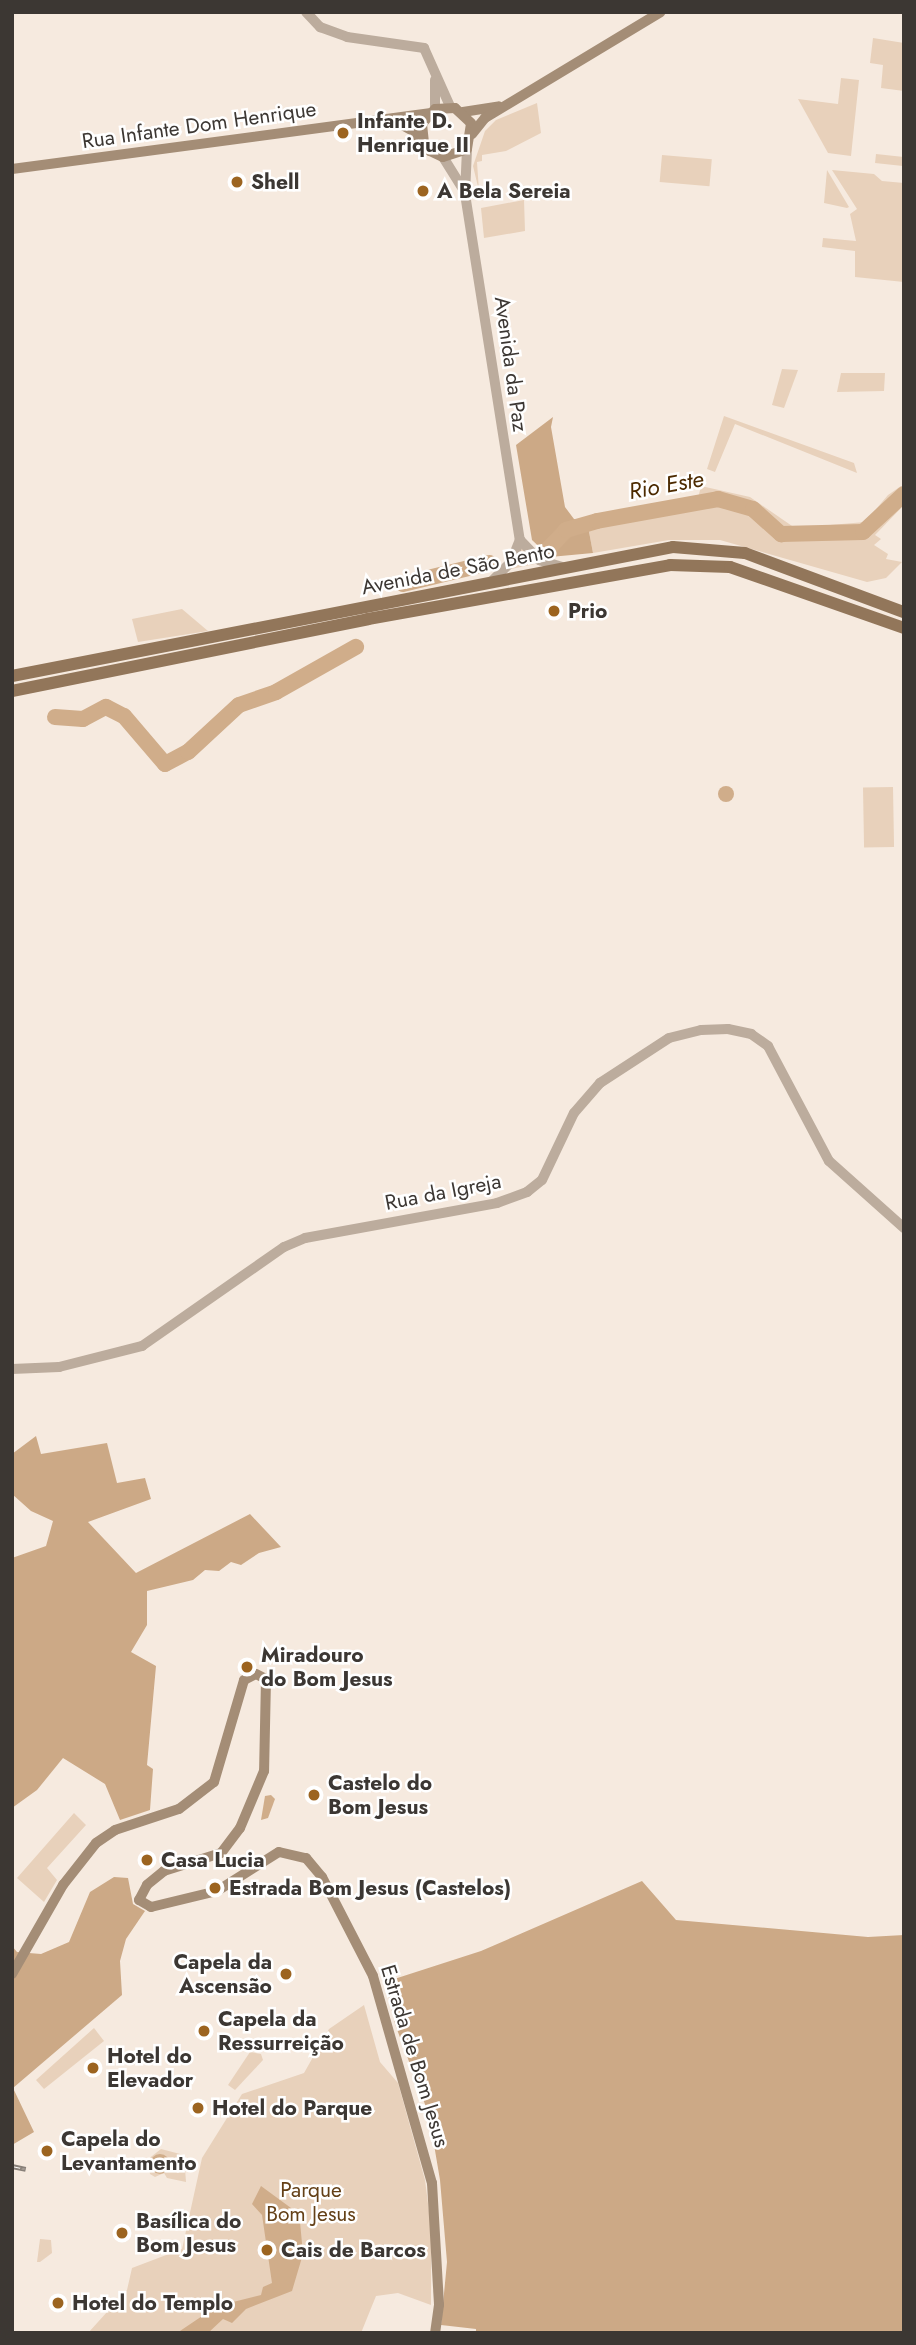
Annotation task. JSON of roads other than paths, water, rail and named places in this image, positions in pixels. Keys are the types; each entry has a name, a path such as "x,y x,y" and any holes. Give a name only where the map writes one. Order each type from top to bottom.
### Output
{"main road":[{"path":"390,119 405,125 443,157 467,149 472,134 485,118 530,95 661,12"},
{"path":"424,143 422,124 432,111 450,106 463,112 506,105"},
{"name":"Rua Infante Dom Henrique","path":"12,169 390,119 432,111"},
{"path":"463,112 472,134"},
{"name":"Avenida de São Bento","path":"12,676 673,547 725,549 904,612"},
{"name":"Avenida de São Bento","path":"12,691 368,619 681,564 730,567 904,628"},
{"name":"Estrada de Bom Jesus","path":"12,1974 62,1885 96,1843 114,1830 179,1809 214,1782 240,1689 251,1675 265,1679 264,1771 240,1828 221,1853 164,1871 147,1885 139,1900 151,1907 217,1891 279,1852 306,1858 322,1877 373,1976 432,2183 439,2305 435,2333"}],"street":[{"path":"306,12 320,27 347,37 424,48 450,106"},
{"path":"432,111 435,76"},
{"name":"Avenida da Paz","path":"467,149 465,194 520,540"},
{"name":"Avenida da Paz","path":"443,157 465,194"},
{"path":"491,582 511,562 520,540 539,560 565,568"},
{"name":"Rua da Igreja","path":"12,1369 59,1367 142,1346 284,1247 305,1238 497,1203 527,1192 542,1180 574,1113 600,1083 669,1038 701,1030 728,1028 751,1034 768,1046 829,1161 904,1228"}],"waterway":[{"name":"Rio Este","path":"547,550 566,530 597,521 718,499 753,509 781,534 863,532 904,494"},
{"name":"Rio Este","path":"403,584 490,563"},
{"name":"Rio Este","path":"55,717 83,719 106,707 124,716 165,764 188,752 239,705 276,692 356,647"}],"railway":[{"path":"12,2166 26,2169"}],"place":[{"name":"Infante D. Henrique II","path":"343,133"},
{"name":"Shell","path":"237,182"},
{"name":"A Bela Sereia","path":"423,191"},
{"name":"Prio","path":"554,611"},
{"name":"Miradouro do Bom Jesus","path":"247,1667"},
{"name":"Castelo do Bom Jesus","path":"314,1795"},
{"name":"Casa Lucia","path":"147,1860"},
{"name":"Estrada Bom Jesus (Castelos)","path":"215,1888"},
{"name":"Capela da Ascensão","path":"286,1974"},
{"name":"Capela da Ressurreição","path":"204,2031"},
{"name":"Hotel do Elevador","path":"93,2068"},
{"name":"Hotel do Parque","path":"198,2108"},
{"name":"Capela do Levantamento","path":"47,2151"},
{"name":"Basílica do Bom Jesus","path":"122,2233"},
{"name":"Cais de Barcos","path":"267,2250"},
{"name":"Hotel do Templo","path":"58,2303"}],"park label":[{"name":"Parque Bom Jesus","path":"311,2202"}]}
